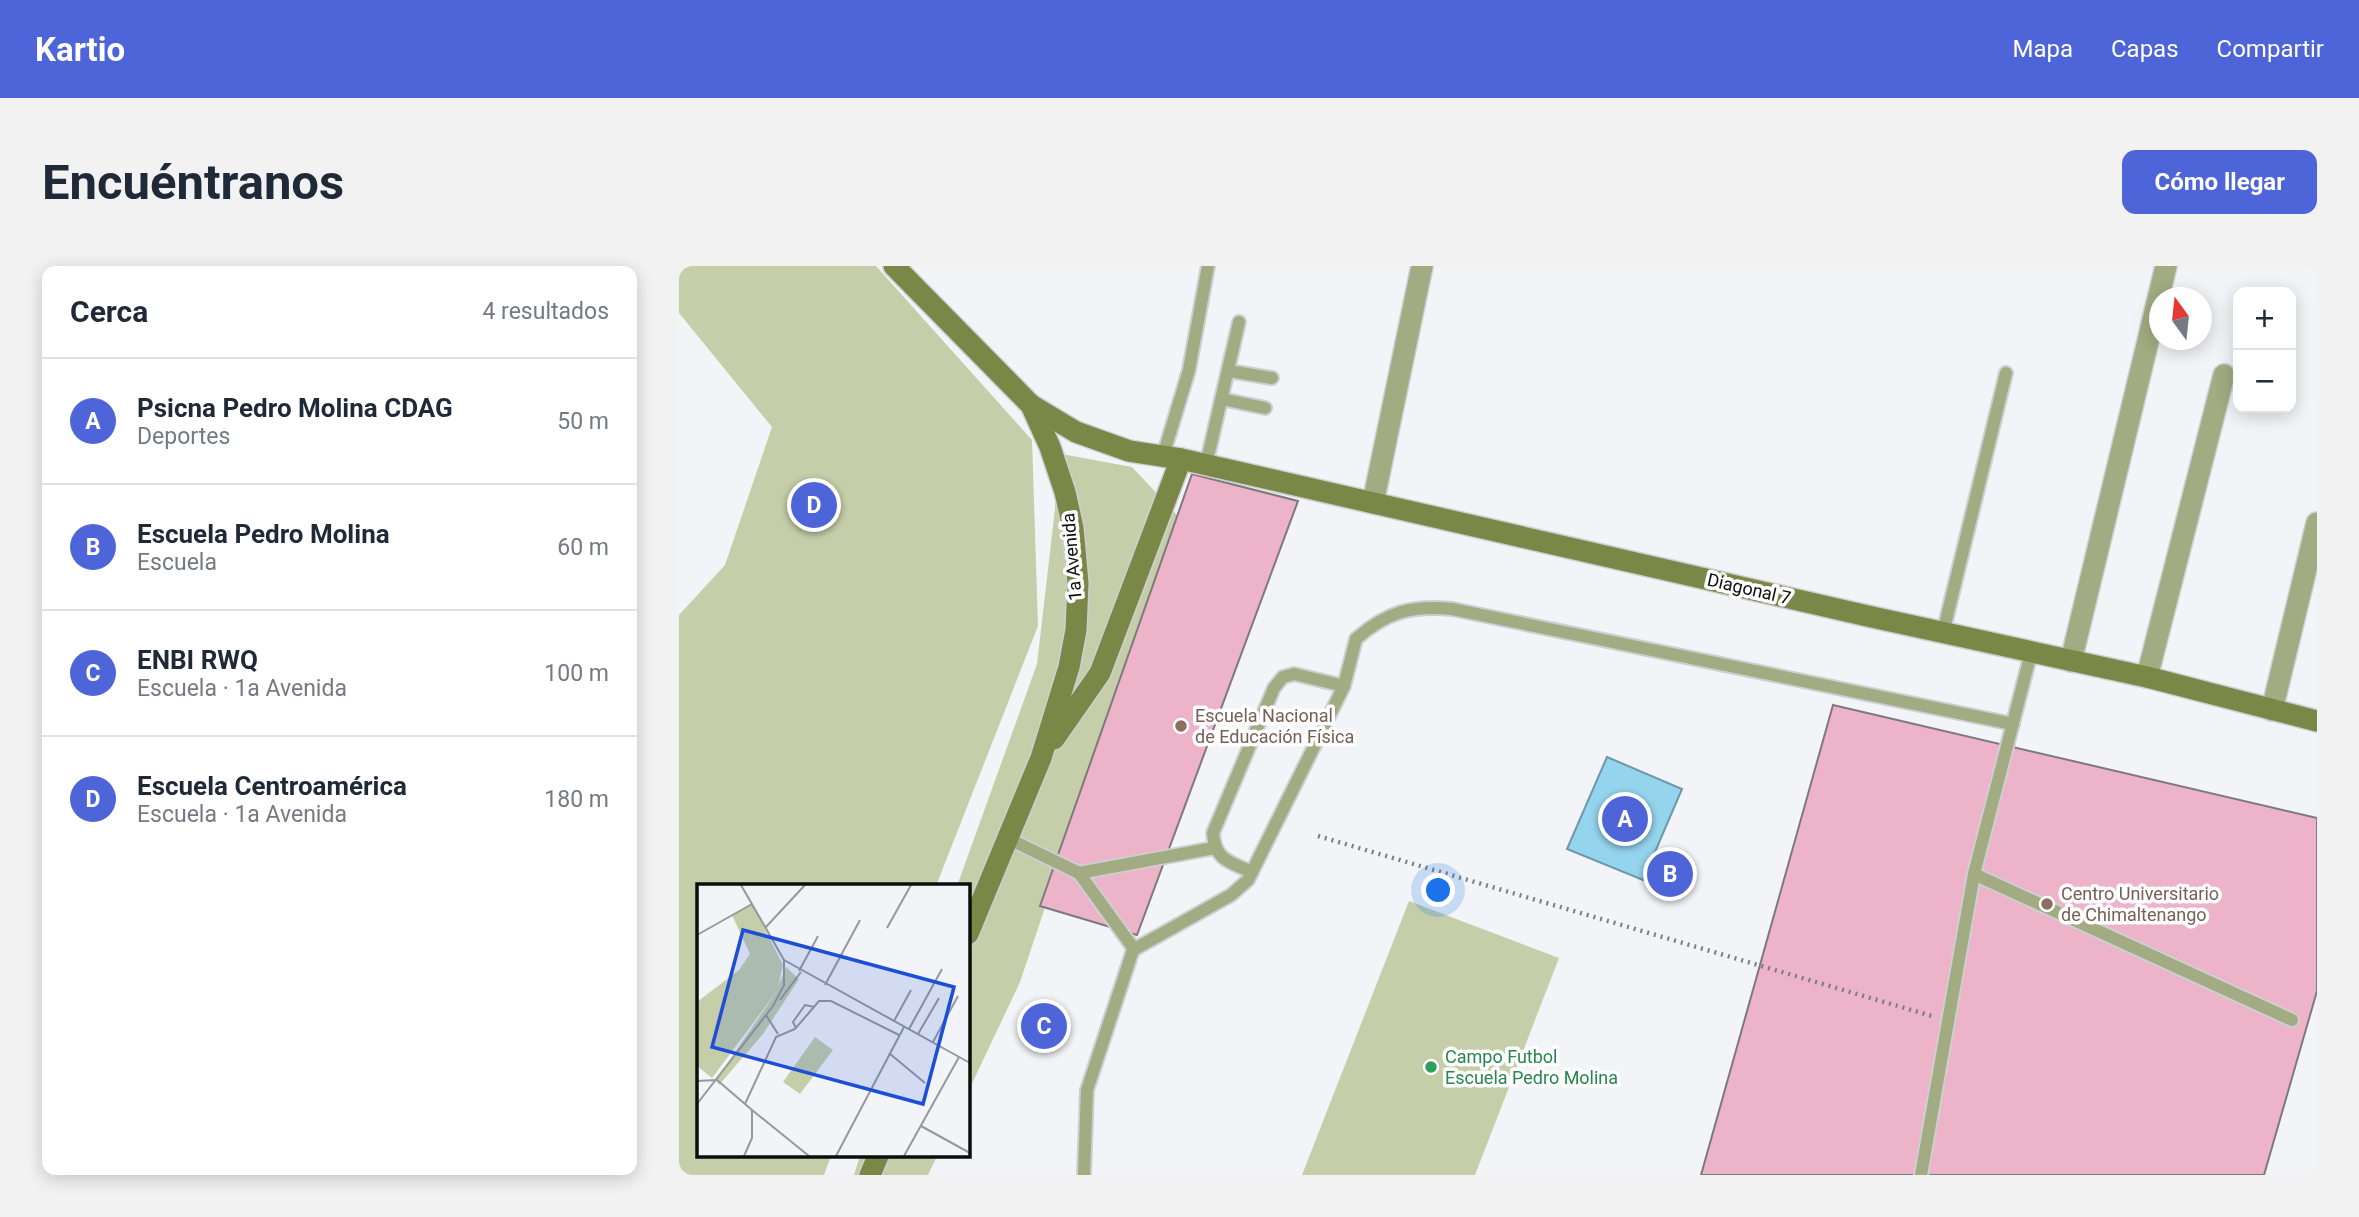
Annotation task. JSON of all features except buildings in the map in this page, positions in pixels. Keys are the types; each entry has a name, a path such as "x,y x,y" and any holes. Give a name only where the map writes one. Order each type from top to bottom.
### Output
{"street":[{"name":"1a Avenida","path":"894,266 1031,405 1050,447 1065,492 1073,528 1078,583 1076,630 1069,667 1041,758 969,932"},
{"path":"1373,503 1422,266"},
{"path":"2071,662 2165,266"},
{"path":"2147,677 2224,375"},
{"name":"Diagonal 7","path":"1031,405 1076,432 1129,451 1206,465 2147,677 2317,721"},
{"path":"1041,758 1100,673 1172,458"},
{"path":"2273,710 2317,523"},
{"path":"870,1175 877,1158"}],"lane":[{"path":"1172,458 1208,266"},
{"path":"1206,465 1239,322"},
{"path":"1229,371 1272,378"},
{"path":"1943,633 2006,373"},
{"path":"1222,399 1265,408"},
{"path":"1084,1175 1087,1090 1123,974 1134,949 1231,895 1252,872 1344,685 1356,639 1388,616 1406,609 1452,609 2013,724"},
{"path":"1921,1175 1974,873 2031,653"},
{"path":"1252,872 1223,859 1214,848 1213,832 1274,688 1283,677 1294,674 1344,685"},
{"path":"1007,838 1079,873 1134,949"},
{"path":"1079,873 1214,848"},
{"path":"1974,873 2292,1020"}],"path":[{"path":"1318,836 1948,1020"}],"green space":[{"path":"679,266 876,266 1032,440 1038,626 937,884 697,884 697,1158 830,1158 824,1175 679,1175 679,615 725,565 772,427 679,313"},
{"path":"1056,453 1132,467 1177,515 1020,982 969,1090 969,884 958,884 1037,664 1055,509"},
{"name":"Campo Futbol Escuela Pedro Molina","path":"1409,901 1559,958 1475,1175 1302,1175"},
{"path":"859,1158 936,1158 928,1175 854,1175"}],"water":[{"path":"1607,757 1682,789 1643,880 1567,849"}],"place":[{"name":"Escuela Centroamérica","path":"814,505"},
{"name":"Escuela Nacional de Educación Física","path":"1181,726"},
{"name":"Psicna Pedro Molina CDAG","path":"1625,819"},
{"name":"Escuela Pedro Molina","path":"1670,874"},
{"name":"Centro Universitario de Chimaltenango","path":"2047,904"},
{"name":"ENBI RWQ","path":"1044,1026"},
{"name":"Campo Futbol Escuela Pedro Molina","path":"1431,1067"}]}
